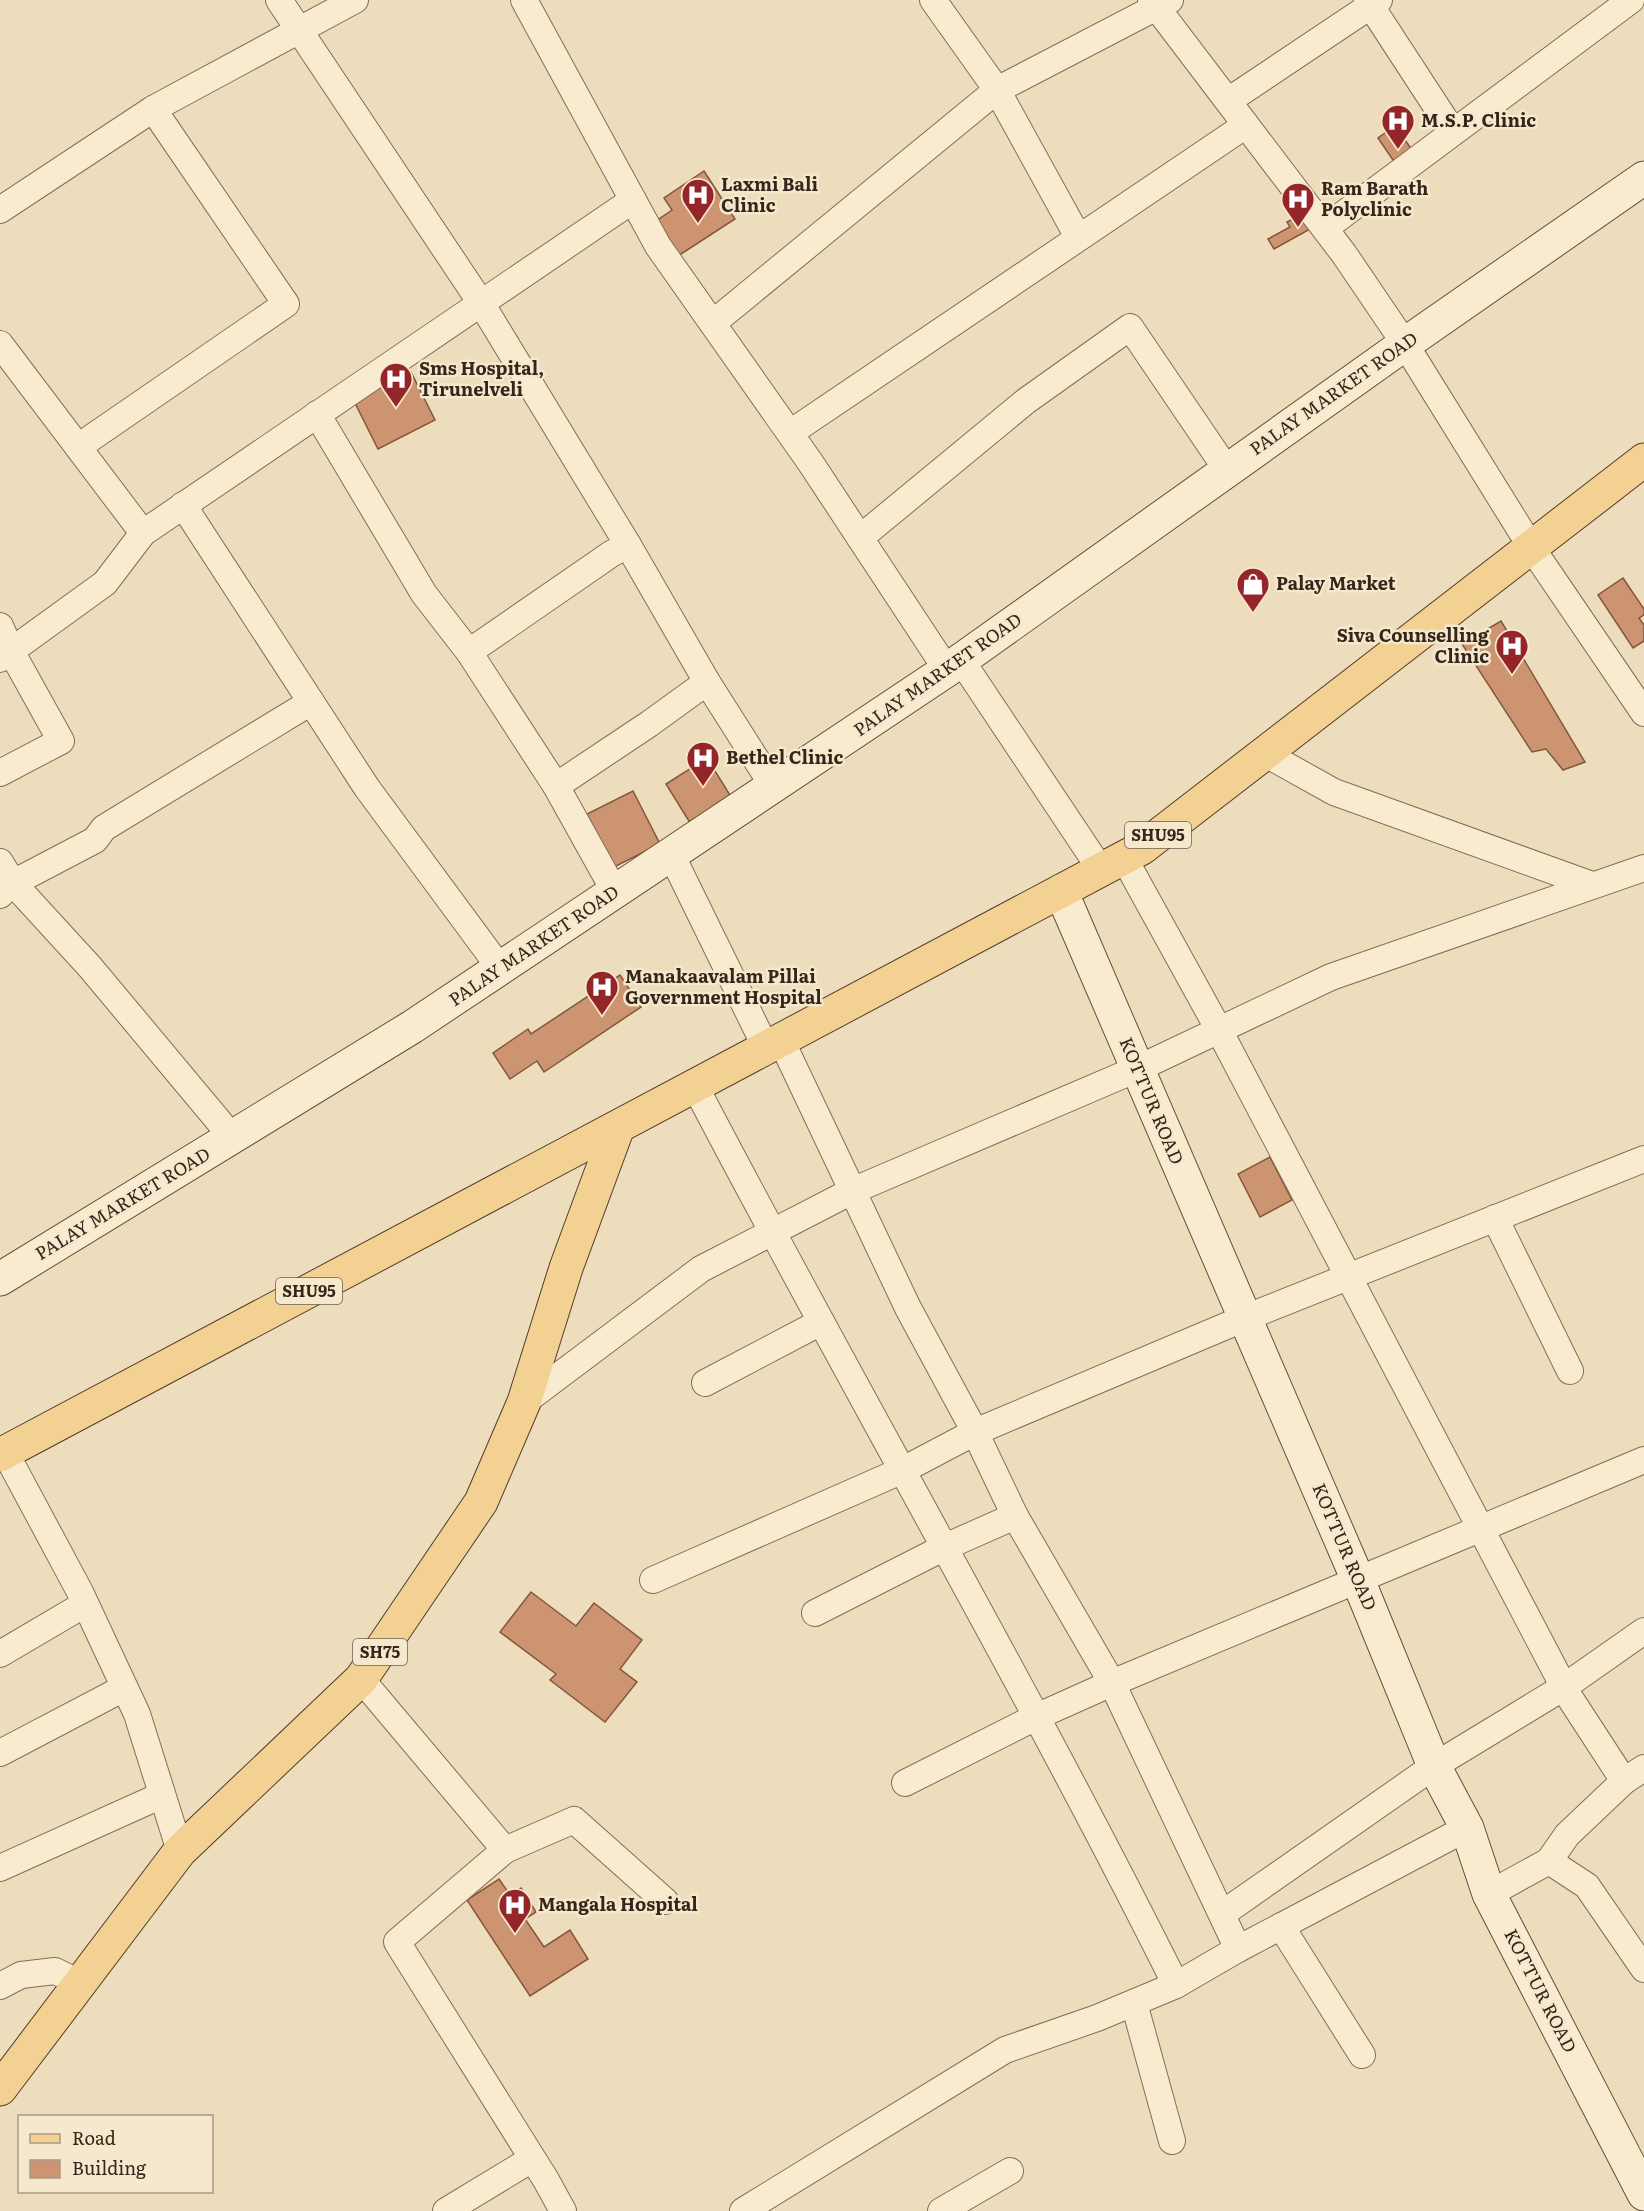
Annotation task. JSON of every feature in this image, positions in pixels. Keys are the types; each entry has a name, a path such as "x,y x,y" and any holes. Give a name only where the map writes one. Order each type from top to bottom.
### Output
{"main road":[{"name":"SHU95","path":"2,1453 1142,848 1644,460"},
{"name":"SH75","path":"0,2089 180,1851 361,1679 481,1502 524,1402 567,1268 618,1126"}],"street":[{"path":"279,0 481,303 628,545 706,682 773,786"},
{"path":"0,210 153,109 355,0"},
{"path":"524,0 658,246 860,538 954,665 1112,864 1219,1030 1564,1687 1634,1775 1567,1835 1549,1861 1490,1894"},
{"path":"933,0 997,90 1078,237"},
{"path":"1325,228 1631,0"},
{"path":"713,324 997,90 1159,2 1228,101 1325,228 1405,344 1530,547 1644,713"},
{"path":"1228,101 1372,2 1453,132"},
{"path":"78,447 286,304 153,109"},
{"path":"789,433 1246,125"},
{"name":"PALAY MARKET ROAD","path":"0,1279 412,1027 954,665 1405,344 1644,178"},
{"path":"5,655 105,583 143,533 633,200"},
{"path":"860,538 1026,401 1130,327 1227,470"},
{"path":"0,344 143,533"},
{"path":"317,414 424,594 469,652 556,786 615,892"},
{"path":"183,505 367,788 500,968"},
{"path":"469,652 611,554 628,545"},
{"path":"0,626 5,655 61,741 0,773"},
{"path":"556,786 649,724 706,682"},
{"path":"232,1137 90,967 4,880 95,840 104,828 311,702"},
{"path":"1264,753 1334,792 1592,885"},
{"path":"670,855 852,1191 908,1308 975,1432 1014,1516 1112,1683 1238,1949"},
{"path":"524,1402 701,1269 852,1191 1137,1069 1331,977 1644,868"},
{"name":"KOTTUR ROAD","path":"1061,891 1358,1580 1434,1766 1467,1828 1490,1894 1644,2194"},
{"path":"695,1086 772,1233 1036,1717 1176,1985"},
{"path":"653,1580 903,1470 975,1432 1245,1318 1644,1159"},
{"path":"1495,1218 1570,1371"},
{"path":"705,1383 821,1322"},
{"path":"2,1453 85,1604 137,1714 180,1851"},
{"path":"905,1783 1036,1717 1112,1683 1644,1460"},
{"path":"815,1613 945,1547 1014,1516"},
{"path":"0,1654 85,1604"},
{"path":"1222,1914 1434,1766 1564,1687 1644,1631"},
{"path":"361,1679 505,1850"},
{"path":"0,1753 124,1688"},
{"path":"0,1868 162,1794"},
{"path":"563,2211 397,1942 505,1850 574,1820 664,1901"},
{"path":"744,2211 1005,2050 1097,2018 1176,1985 1238,1949 1467,1828"},
{"path":"1549,1861 1587,1886 1644,1970"},
{"path":"1281,1926 1362,2055"},
{"path":"0,1986 21,1975 55,1971 80,1983"},
{"path":"1134,2003 1172,2141"},
{"path":"446,2211 532,2159"},
{"path":"941,2211 1010,2171"}],"building":[{"path":"1395,126 1415,154 1397,166 1378,138"},
{"path":"704,171 735,219 678,256 656,221 672,210 664,198"},
{"path":"1304,213 1312,228 1274,249 1268,239 1290,227 1287,222"},
{"path":"411,372 435,420 378,449 354,401"},
{"path":"1623,578 1644,609 1644,615 1639,618 1644,625 1644,641 1633,648 1598,595"},
{"path":"1501,621 1585,762 1563,770 1546,749 1532,752 1462,644"},
{"path":"707,758 733,800 692,826 666,784"},
{"path":"633,791 660,844 604,872 577,819"},
{"path":"620,975 641,1007 544,1072 537,1061 510,1079 493,1053 528,1029 531,1034"},
{"path":"1270,1157 1292,1200 1260,1217 1238,1174"},
{"path":"531,1592 576,1626 594,1603 642,1640 620,1669 637,1682 605,1722 550,1680 556,1674 500,1632"},
{"path":"499,1879 510,1895 521,1888 536,1912 525,1919 544,1947 570,1930 588,1959 530,1996 467,1900"}],"place":[{"name":"M.S.P. Clinic","path":"1398,150"},
{"name":"Laxmi Bali Clinic","path":"698,224"},
{"name":"Ram Barath Polyclinic","path":"1298,228"},
{"name":"Sms Hospital, Tirunelveli","path":"396,408"},
{"name":"Palay Market","path":"1253,613"},
{"name":"Siva Counselling Clinic","path":"1512,675"},
{"name":"Bethel Clinic","path":"703,787"},
{"name":"Manakaavalam Pillai Government Hospital","path":"602,1016"},
{"name":"Mangala Hospital","path":"515,1934"}]}
